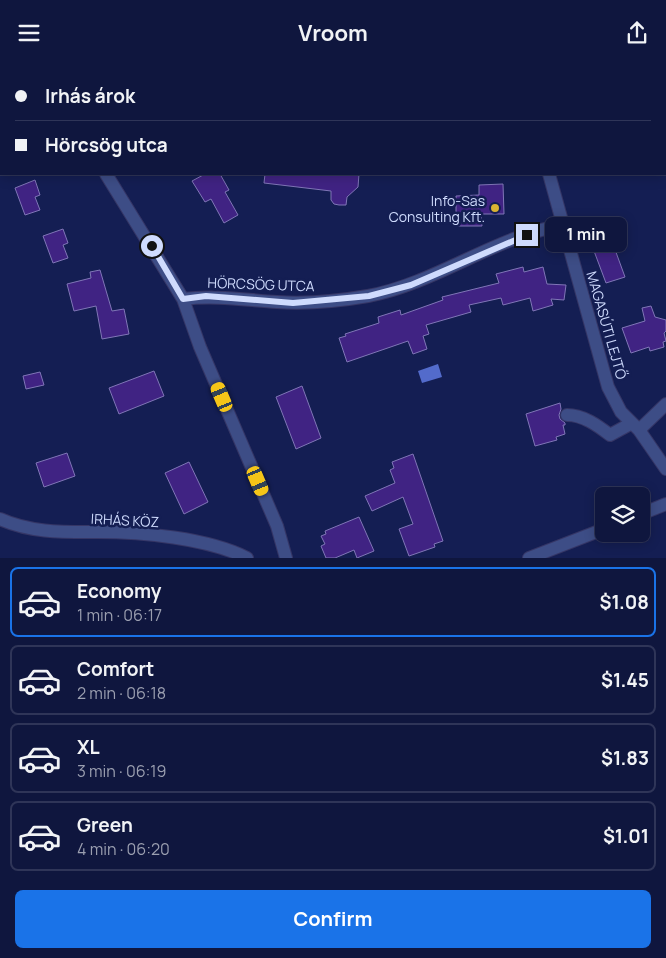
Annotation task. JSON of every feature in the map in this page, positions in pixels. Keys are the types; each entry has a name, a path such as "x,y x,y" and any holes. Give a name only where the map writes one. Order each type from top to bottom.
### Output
{"street":[{"path":"107,175 183,299 200,347 278,526 286,558"},
{"name":"MAGASÚTI LEJTŐ","path":"549,175 608,387 621,412 635,427 666,469"},
{"name":"HÖRCSÖG UTCA","path":"183,299 206,296 293,303 369,296 411,285 508,241 545,228 564,225"},
{"path":"567,415 574,415 597,425 610,435 635,427 666,405"},
{"path":"650,510 666,504"},
{"name":"IRHÁS KÖZ","path":"0,519 20,527 46,531 123,532 176,538 212,546 247,558"},
{"path":"529,558 595,532"}],"water":[{"path":"438,364 442,377 422,383 418,371"}],"building":[{"path":"203,175 221,175 229,190 225,192 238,215 224,223 211,199 205,202 192,181"},
{"path":"265,175 359,175 358,187 347,197 346,205 334,204 331,200 331,191 264,183"},
{"path":"35,180 40,195 35,197 40,210 25,215 15,188"},
{"path":"503,184 504,214 481,214 482,226 456,226 456,196 479,195 479,185"},
{"path":"63,229 68,243 63,245 68,258 53,263 43,236"},
{"path":"613,244 625,277 606,283 594,251"},
{"path":"523,267 524,272 543,267 547,284 566,285 564,300 551,299 553,305 533,311 530,298 503,305 501,298 469,305 471,312 426,325 429,334 423,336 427,349 413,354 408,341 347,362 339,338 346,336 345,334 379,323 378,317 400,310 401,315 443,300 442,297 499,283 496,274"},
{"path":"100,270 112,311 124,309 129,334 102,339 96,306 74,311 67,284 91,278 90,272"},
{"path":"651,306 655,317 666,320 666,331 664,333 666,341 663,342 664,347 650,351 649,347 631,353 622,328 645,321 642,308"},
{"path":"154,371 164,396 119,414 109,388"},
{"path":"40,372 44,385 26,389 23,376"},
{"path":"302,386 321,438 296,449 276,397"},
{"path":"560,403 559,415 560,419 565,423 563,425 565,434 556,437 557,440 535,446 526,414"},
{"path":"67,453 75,476 44,487 36,463"},
{"path":"413,454 443,541 434,544 435,547 409,556 399,529 413,524 403,497 372,511 365,496 395,483 390,470 394,468 392,462"},
{"path":"189,462 208,502 184,514 165,473"},
{"path":"359,517 374,551 357,558 354,550 335,558 326,558 321,546 325,544 321,536 326,534 325,531"}],"place":[{"name":"Info-Sas Consulting Kft.","path":"495,208"}],"route":[{"path":"152,246 183,299 206,296 293,303 369,296 411,285 508,241 527,235"}]}
